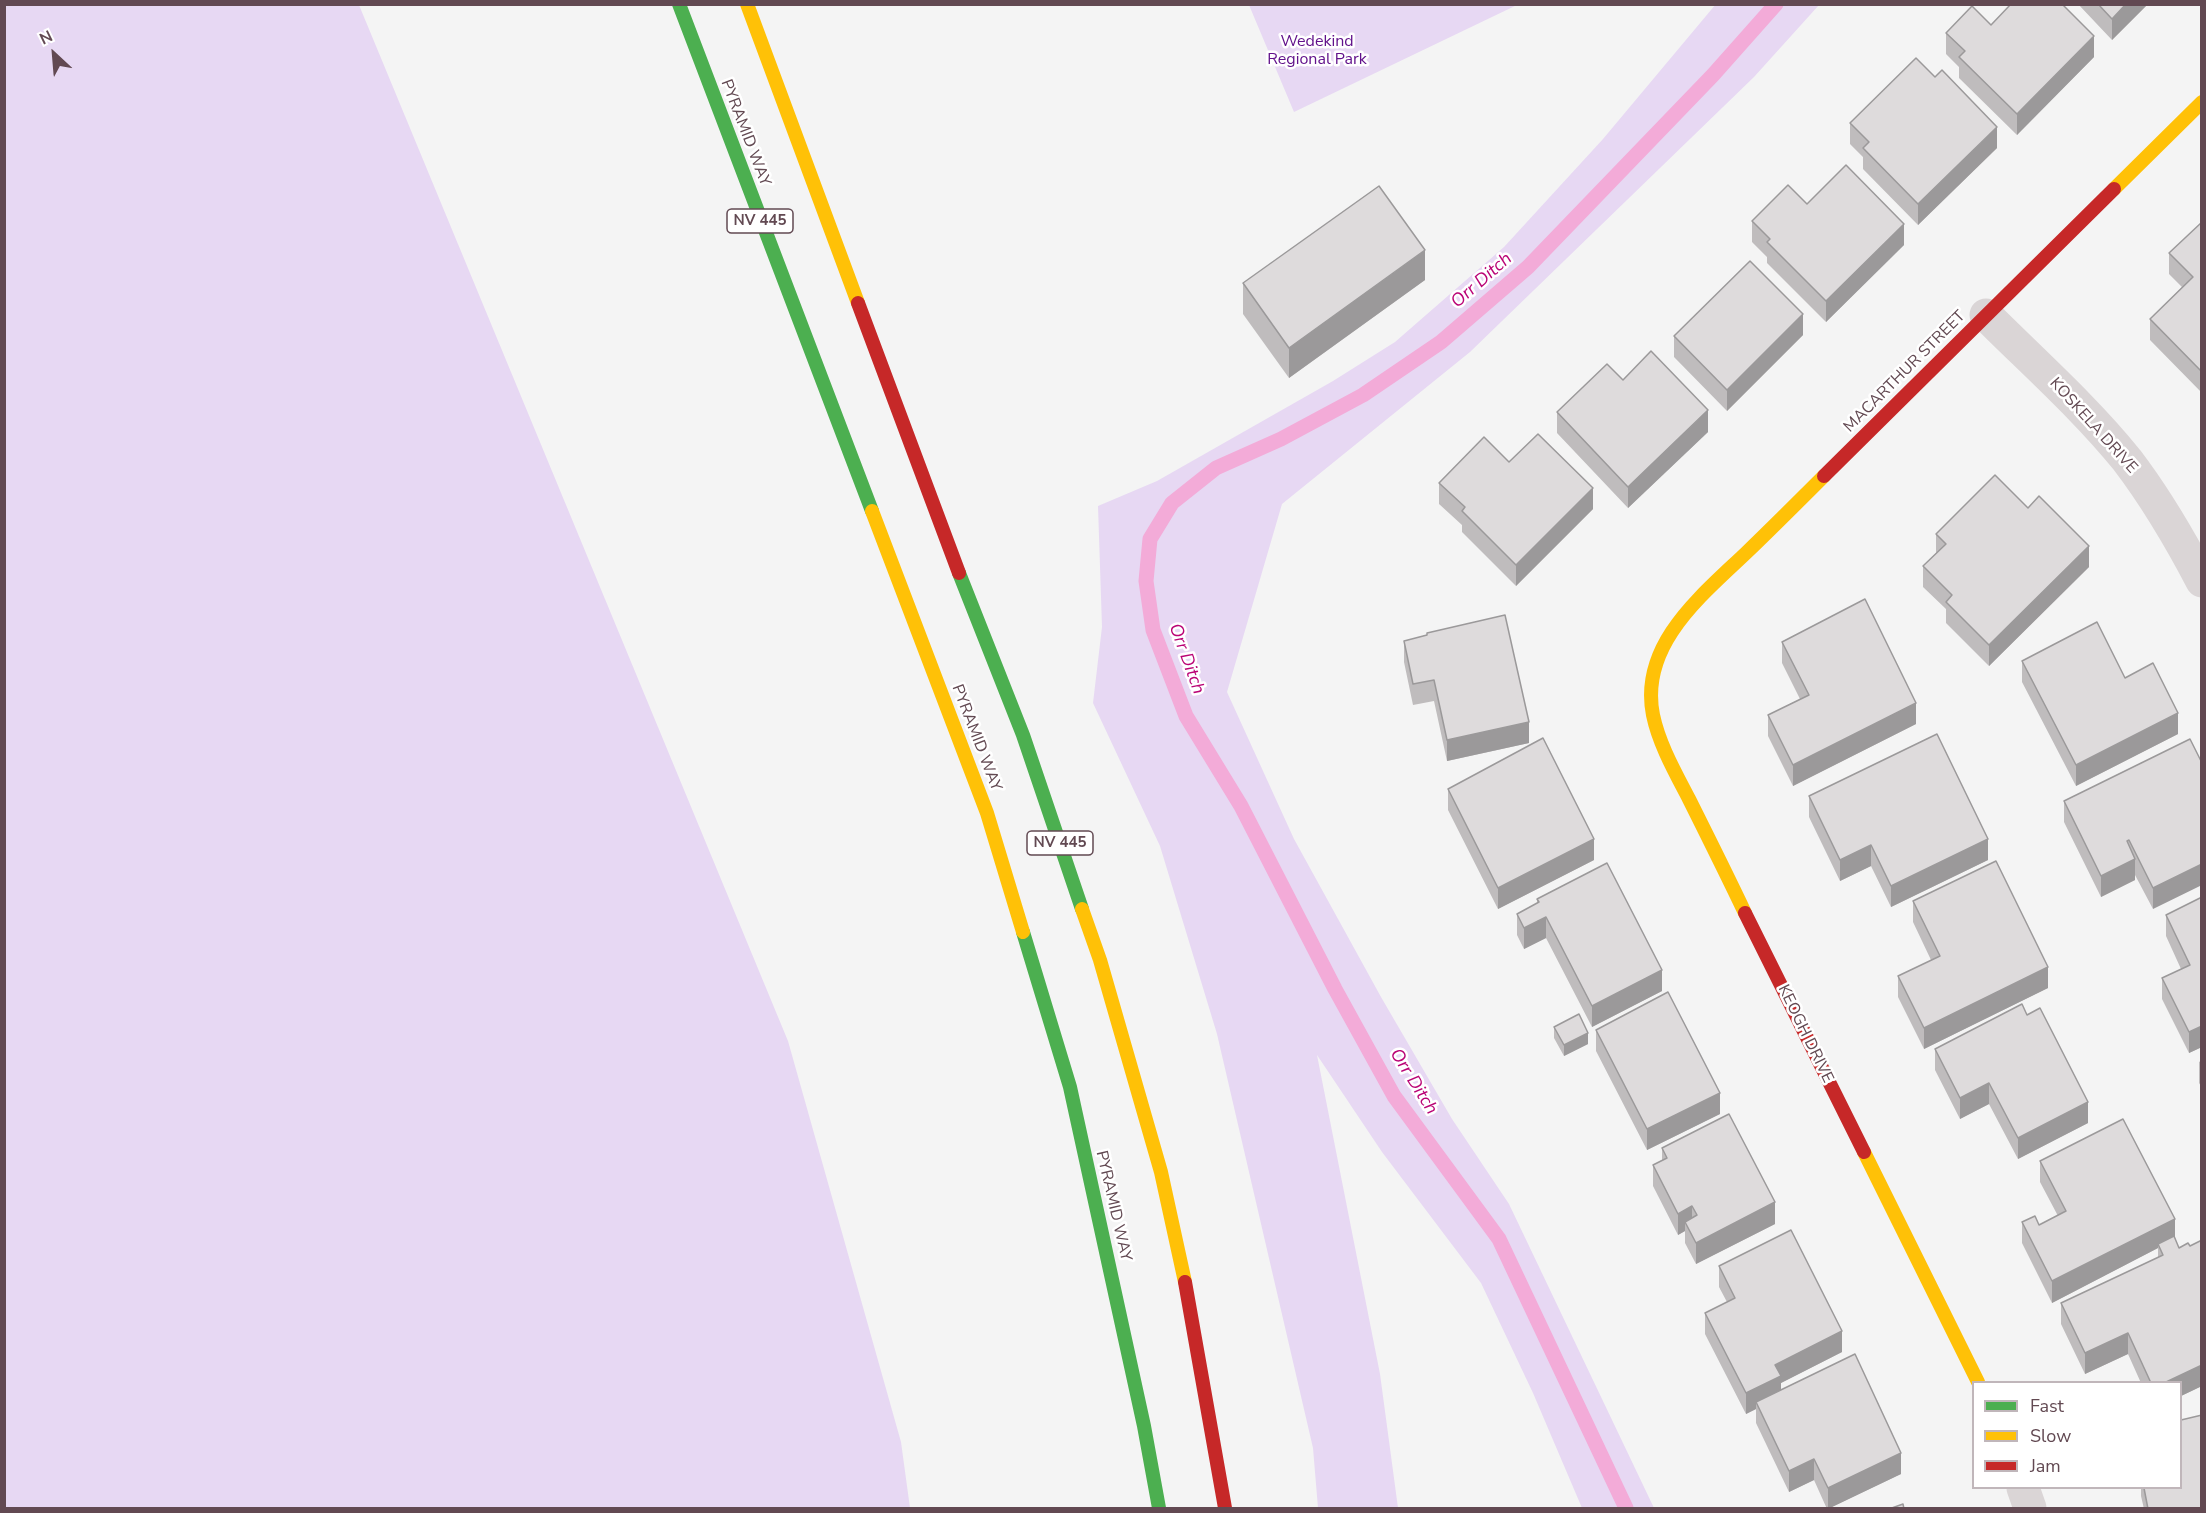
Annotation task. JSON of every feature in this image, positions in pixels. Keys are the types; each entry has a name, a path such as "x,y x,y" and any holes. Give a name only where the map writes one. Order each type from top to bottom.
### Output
{"main road":[{"name":"PYRAMID WAY","path":"679,4 987,813 1070,1087 1144,1426 1159,1509"},
{"name":"NV 445","path":"747,4 947,542 1023,735 1100,960 1161,1172 1187,1293 1225,1509"},
{"name":"MACARTHUR STREET","path":"1652,680 1665,641 1693,602 1746,553 2202,102"},
{"name":"KEOGH DRIVE","path":"1652,680 1652,707 1661,740 1677,775 1977,1381"}],"street":[{"name":"KOSKELA DRIVE","path":"1986,315 2091,419 2127,460 2162,509 2202,582"},
{"path":"2023,1489 2030,1509"}],"green space":[{"path":"5,4 359,5 788,1041 901,1442 910,1508 5,1508"},
{"path":"1716,4 1819,5 1754,77 1470,352 1282,504 1227,692 1294,839 1381,997 1452,1119 1509,1204 1654,1508 1582,1508 1533,1393 1481,1283 1382,1152 1317,1055 1380,1374 1398,1508 1318,1508 1313,1448 1217,1034 1160,846 1093,703 1102,627 1098,506 1157,481 1333,381 1395,342 1504,247 1603,139"},
{"name":"Wedekind Regional Park","path":"1249,5 1517,5 1294,112"}],"building":[{"path":"2011,4 2062,4 2094,36 2017,114 1959,57 1965,51 1946,33 1972,6 1991,25"},
{"path":"2098,4 2126,4 2112,19"},
{"path":"1916,58 1935,77 1942,70 1997,127 1918,204 1863,148 1869,142 1850,123"},
{"path":"1846,165 1904,224 1826,301 1767,242 1770,239 1752,221 1788,185 1807,204"},
{"path":"1379,186 1425,250 1289,348 1243,283"},
{"path":"2202,222 2202,372 2150,319 2193,277 2169,253"},
{"path":"1750,261 1803,314 1727,390 1674,336"},
{"path":"1651,351 1708,410 1628,487 1557,412 1607,364 1623,380"},
{"path":"1538,434 1593,488 1516,565 1462,511 1465,507 1439,483 1484,437 1509,462"},
{"path":"1995,475 2028,508 2039,496 2089,546 1989,645 1946,602 1952,595 1923,566 1946,544 1936,534"},
{"path":"1865,599 1916,703 1793,765 1768,715 1809,695 1782,642"},
{"path":"1505,615 1529,722 1447,740 1434,680 1413,684 1404,641 1427,635 1427,633"},
{"path":"2097,622 2125,678 2153,663 2178,713 2076,765 2022,661"},
{"path":"1937,734 1988,839 1891,886 1871,845 1840,860 1809,796"},
{"path":"1543,738 1594,839 1498,888 1448,789"},
{"path":"2190,739 2202,763 2202,864 2153,888 2129,840 2127,841 2135,859 2101,876 2064,801"},
{"path":"1996,861 2048,967 1924,1028 1898,976 1940,956 1913,901"},
{"path":"1607,863 1662,970 1592,1006 1546,917 1524,928 1517,914 1539,902 1537,899"},
{"path":"2202,897 2202,1026 2189,1032 2162,978 2190,965 2166,915"},
{"path":"1668,992 1720,1093 1647,1129 1596,1030"},
{"path":"2022,1004 2027,1015 2040,1008 2088,1102 2018,1138 1989,1083 1960,1098 1935,1049"},
{"path":"1579,1014 1588,1033 1564,1045 1554,1027"},
{"path":"1729,1114 1775,1202 1696,1243 1685,1222 1697,1215 1692,1206 1678,1214 1653,1165 1667,1158 1662,1148"},
{"path":"2123,1119 2175,1219 2052,1281 2022,1222 2035,1216 2039,1225 2066,1211 2040,1161"},
{"path":"1791,1230 1842,1331 1775,1365 1781,1376 1746,1393 1705,1313 1735,1298 1719,1266"},
{"path":"2174,1236 2179,1248 2202,1240 2202,1365 2168,1381 2150,1381 2128,1333 2085,1353 2061,1303 2163,1255 2158,1244"},
{"path":"1855,1354 1901,1453 1828,1488 1814,1459 1789,1471 1756,1402"},
{"path":"2202,1415 2202,1509 2148,1509 2144,1489 2182,1489 2182,1420"},
{"path":"1903,1504 1904,1509 1889,1509"}],"waterway":[{"name":"Orr Ditch","path":"1626,1508 1499,1239 1394,1096 1335,989 1241,806 1186,716 1153,630 1146,581 1150,539 1172,503 1216,468 1281,439 1363,395 1441,342 1528,267 1713,75 1776,4"}],"traffic: fast":[{"path":"679,4 872,511"},
{"path":"959,573 1023,735 1082,909"},
{"path":"1023,932 1070,1087 1144,1426 1159,1508"}],"traffic: slow":[{"path":"747,4 858,303"},
{"path":"2114,189 2202,102"},
{"path":"1745,913 1659,737 1653,715 1651,690 1655,666 1664,644 1693,605 1824,476"},
{"path":"872,511 987,813 1023,932"},
{"path":"1082,909 1100,960 1161,1172 1185,1282"},
{"path":"1864,1152 1978,1381"}],"traffic: jam":[{"path":"1824,476 2114,189"},
{"path":"858,303 959,573"},
{"path":"1745,913 1864,1152"},
{"path":"1185,1282 1225,1508"}]}
